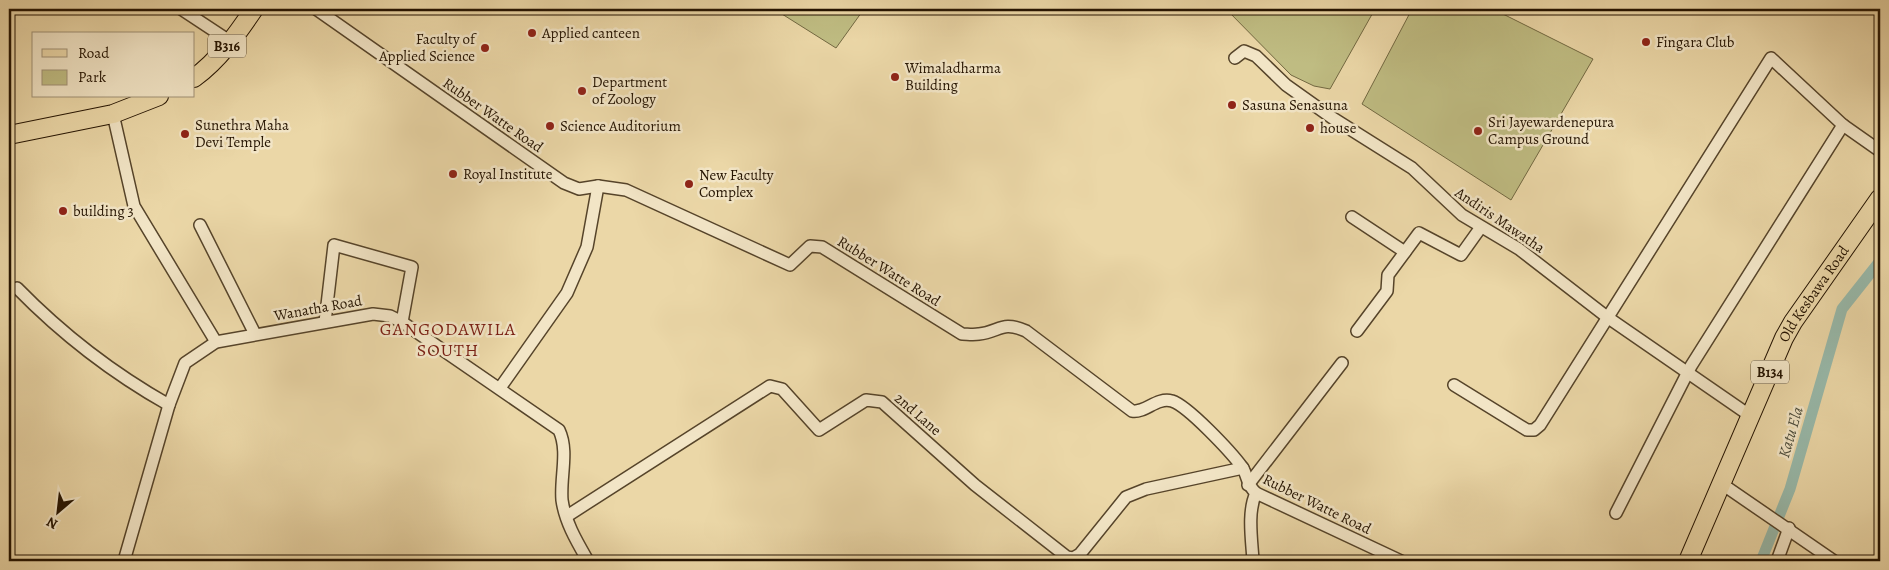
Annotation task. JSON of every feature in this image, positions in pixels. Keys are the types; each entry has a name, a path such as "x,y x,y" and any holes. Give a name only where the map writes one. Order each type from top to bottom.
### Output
{"main road":[{"name":"B316","path":"195,77 205,70 231,42 254,9"},
{"path":"9,135 113,114 154,98"},
{"name":"Old Kesbawa Road","path":"1688,561 1752,417 1784,338 1793,322 1880,198"}],"street":[{"path":"181,9 231,42"},
{"name":"Rubber Watte Road","path":"316,9 564,183 579,189 598,186 626,190 790,265 810,246 822,246 962,334 980,334 997,328 1014,326 1026,331 1132,411 1140,412 1156,402 1170,401 1187,409 1243,468 1252,489 1401,561"},
{"name":"Andiris Mawatha","path":"1235,58 1244,51 1256,56 1286,85 1351,130 1412,168 1444,200 1480,227 1519,249 1607,317 1752,417"},
{"path":"1454,385 1527,430 1534,430 1540,424 1771,58 1843,125 1880,151"},
{"path":"113,114 134,206 216,342"},
{"path":"1616,513 1688,373 1843,125"},
{"path":"500,388 567,293 587,247 598,186"},
{"path":"1352,217 1405,252"},
{"path":"200,225 255,334"},
{"path":"1356,331 1387,291 1388,275 1419,233 1461,255 1480,227"},
{"path":"326,322 334,245 412,267 402,322"},
{"path":"17,288 54,324 146,392 169,405"},
{"name":"Wanatha Road","path":"124,561 169,405 185,363 216,342 373,314 390,316 402,322 500,388 558,430 563,439 562,500 572,532 588,561"},
{"path":"1253,561 1252,489 1342,363"},
{"name":"2nd Lane","path":"567,516 770,386 782,389 819,430 866,400 882,402 975,485 1067,556 1073,558 1080,554 1126,497 1146,490 1243,468"},
{"path":"1722,484 1789,528 1834,561"},
{"path":"1777,561 1789,528"}],"green space":[{"path":"774,9 864,9 836,48"},
{"path":"1226,9 1375,9 1330,89 1314,86 1291,75"},
{"name":"Sri Jayewardenepura Campus Ground","path":"1412,9 1493,9 1593,59 1511,200 1362,104"}],"waterway":[{"name":"Katu Ela","path":"1761,561 1790,489 1842,309 1880,261"}],"place":[{"name":"Applied canteen","path":"532,33"},
{"name":"Fingara Club","path":"1646,42"},
{"name":"Faculty of Applied Science","path":"485,48"},
{"name":"Wimaladharma Building","path":"895,77"},
{"name":"Department of Zoology","path":"582,91"},
{"name":"Sasuna Senasuna","path":"1232,105"},
{"name":"Science Auditorium","path":"550,126"},
{"name":"house","path":"1310,128"},
{"name":"Sri Jayewardenepura Campus Ground","path":"1478,131"},
{"name":"Sunethra Maha Devi Temple","path":"185,134"},
{"name":"Royal Institute","path":"453,174"},
{"name":"New Faculty Complex","path":"689,184"},
{"name":"building 3","path":"63,211"}],"district":[{"name":"GANGODAWILA SOUTH","path":"448,339"}]}
